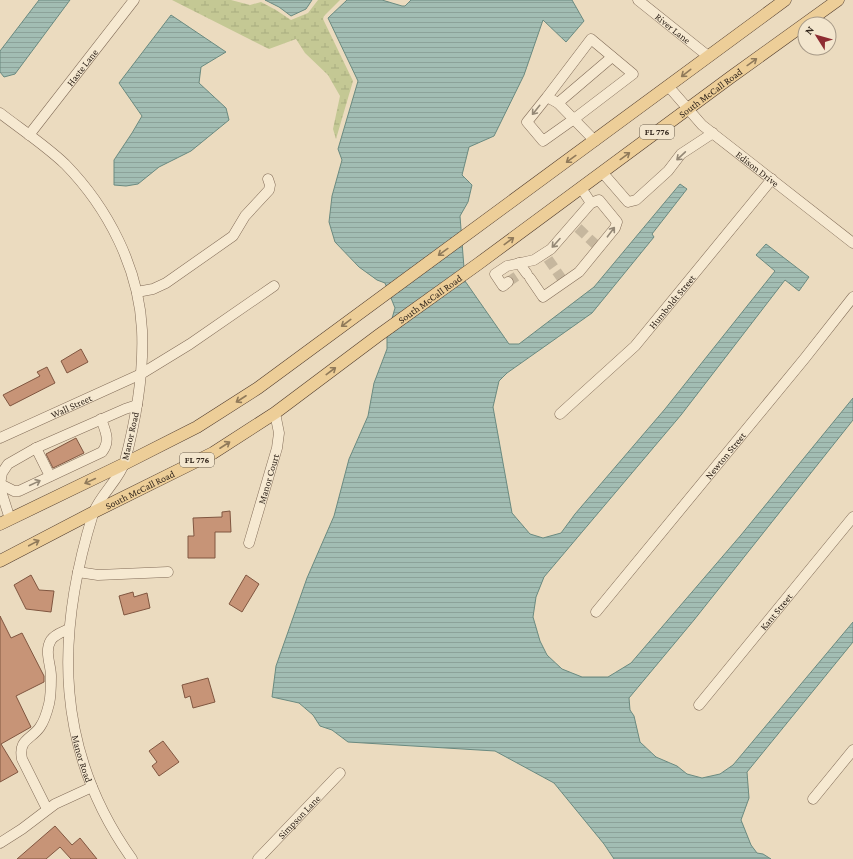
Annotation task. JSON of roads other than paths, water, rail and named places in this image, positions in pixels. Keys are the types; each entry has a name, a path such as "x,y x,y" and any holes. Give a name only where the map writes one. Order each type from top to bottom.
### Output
{"main road":[{"name":"FL 776","path":"5,522 197,427 258,388 377,299 669,87 708,56 785,0"},
{"name":"South McCall Road","path":"0,561 213,453 275,413 379,335 838,0"}],"street":[{"name":"Haste Lane","path":"29,135 134,0"},
{"name":"River Lane","path":"638,0 708,56"},
{"path":"591,38 612,57 633,74 543,141 527,122 591,38"},
{"path":"558,103 612,57"},
{"name":"Edison Drive","path":"669,87 702,125 853,243"},
{"path":"547,97 558,103 595,141"},
{"name":"Manor Road","path":"0,113 64,163 87,188 122,247 137,292 142,329 141,374 137,405 124,464 94,512 78,572 69,629 68,672 71,713 80,752 92,787 112,827 132,859"},
{"path":"602,172 628,202 636,200 668,171 681,154 713,133"},
{"path":"137,292 154,289 172,279 233,236 245,216 269,190 270,185 268,179"},
{"name":"Humboldt Street","path":"560,414 635,346 772,179"},
{"path":"581,188 591,203"},
{"path":"508,282 503,286 495,274 507,266 524,272 543,297 563,280 579,272 597,246 615,228 617,222 599,200 591,203 575,226 551,249 546,257 534,260 524,272"},
{"name":"Wall Street","path":"0,438 141,374 190,344 274,286"},
{"name":"Newton Street","path":"596,612 853,298"},
{"path":"5,522 0,484 2,473 8,464 36,448 100,419 137,405"},
{"name":"Manor Court","path":"248,543 277,448 279,433 275,413"},
{"path":"0,484 14,491 19,491 102,452 106,446 107,438 100,419"},
{"path":"36,448 50,476"},
{"name":"Kant Street","path":"699,705 853,518"},
{"path":"78,572 98,575 168,572"},
{"path":"47,809 22,759 21,752 23,742 40,728 45,719 50,700 51,676 48,655 50,641 56,635 69,629"},
{"path":"813,799 853,750"},
{"name":"Simpson Lane","path":"258,859 340,774"},
{"path":"0,843 22,829 55,804 92,787"}],"tunnel":[{"path":"578,228 596,245"},
{"path":"548,259 562,279"},
{"path":"508,282 520,274"}]}
